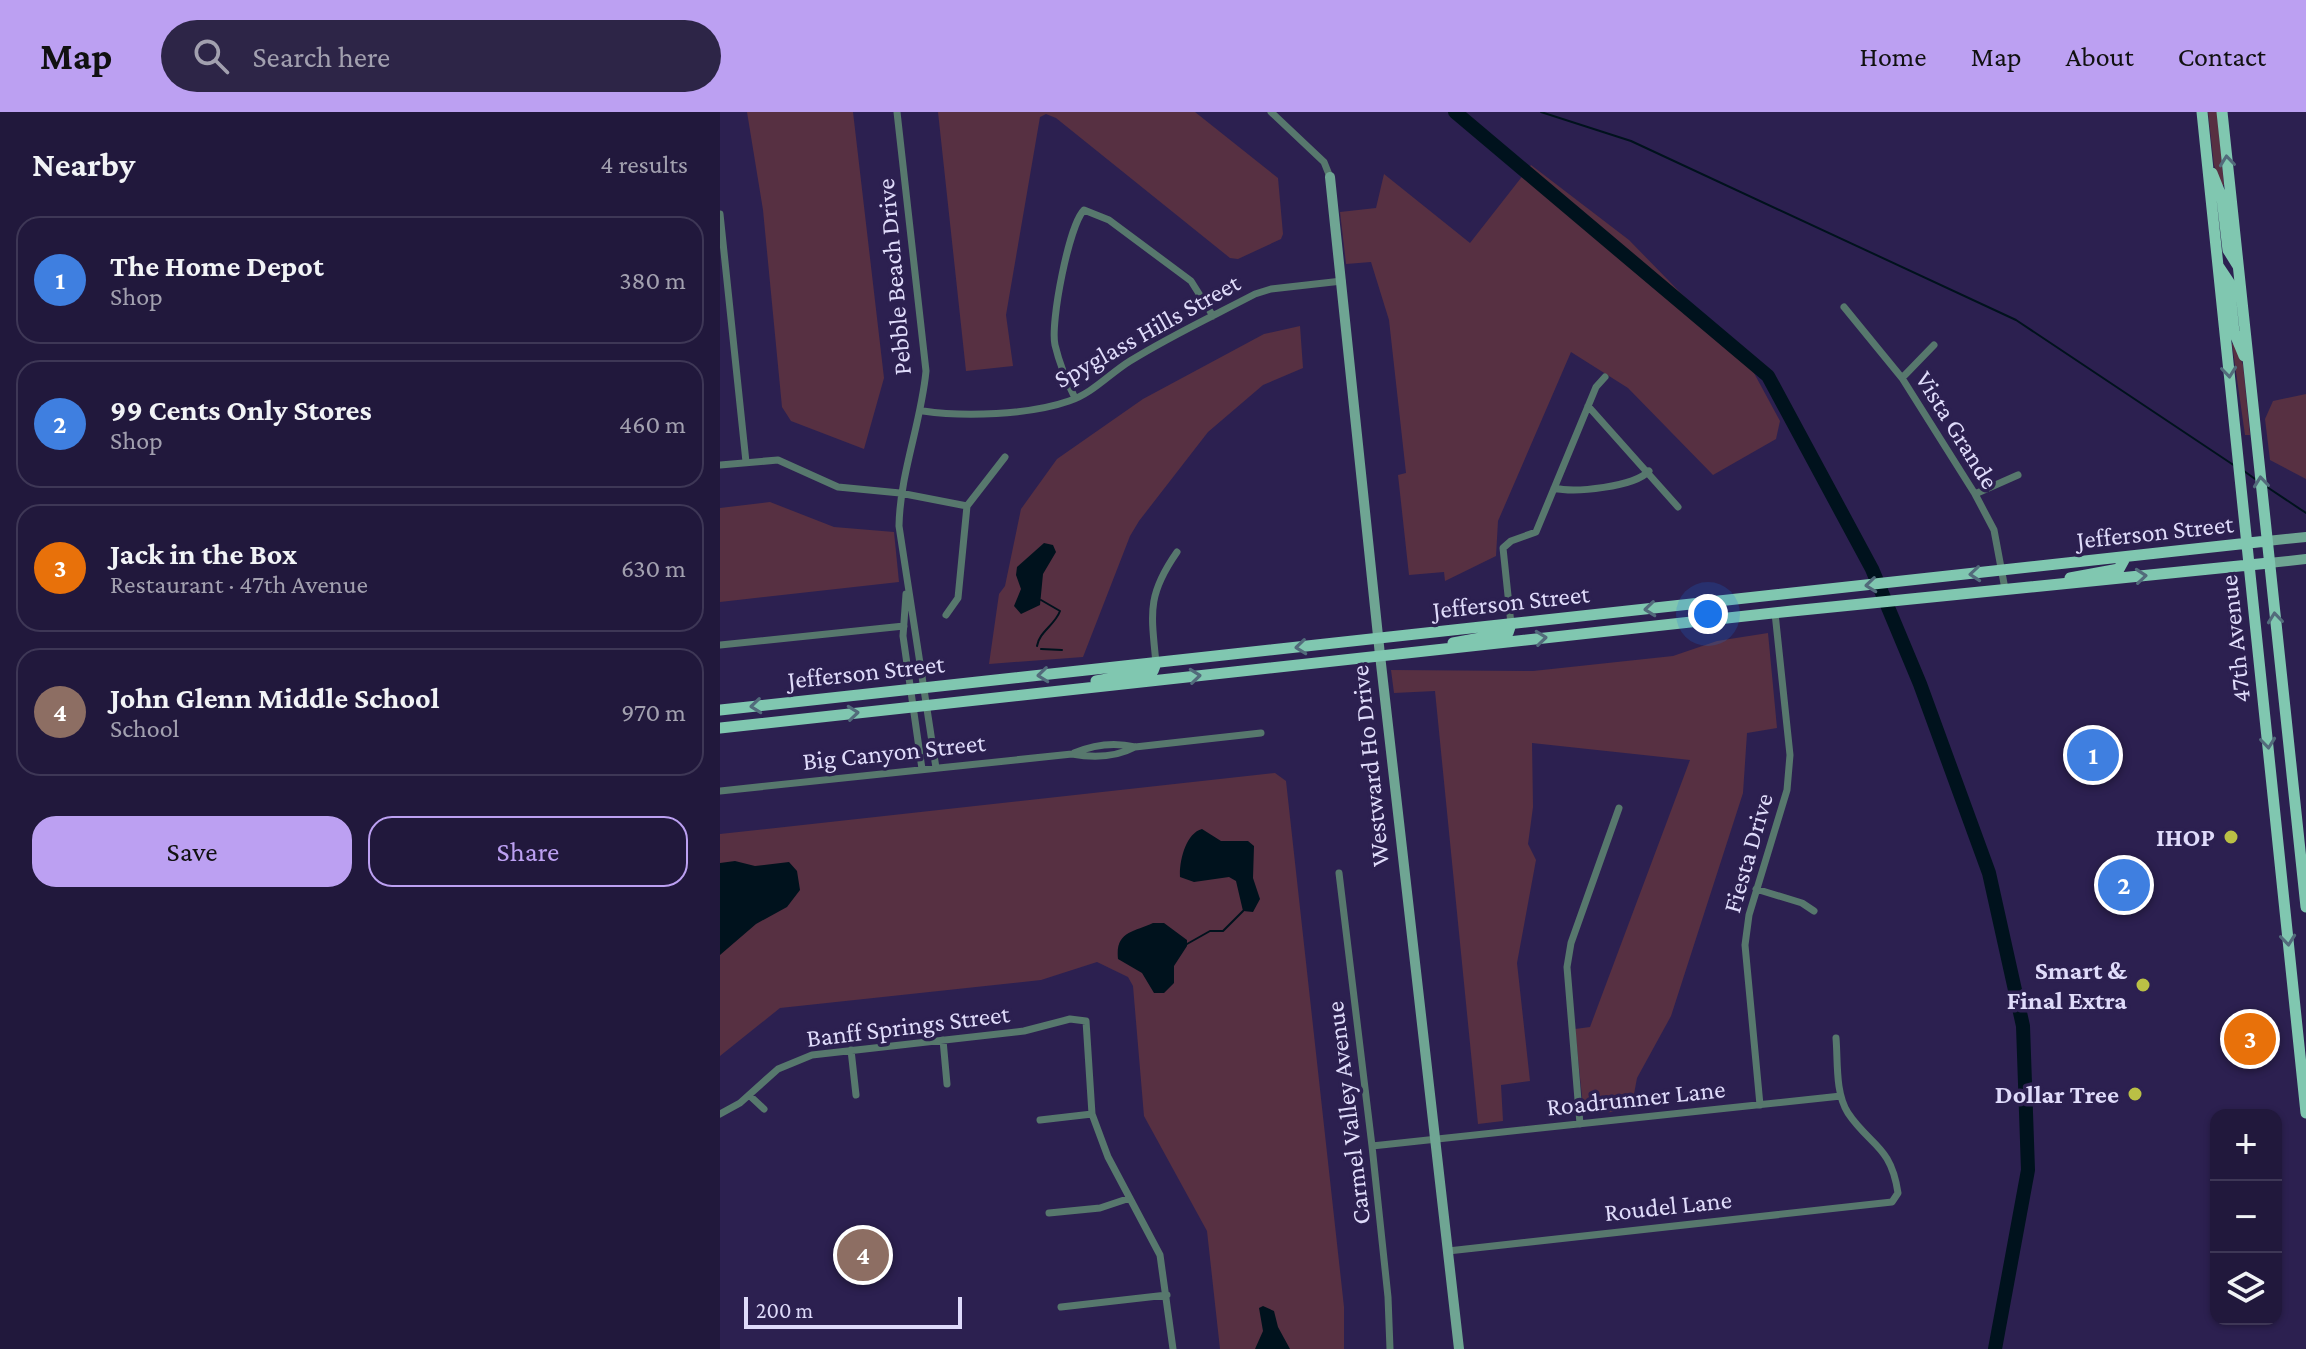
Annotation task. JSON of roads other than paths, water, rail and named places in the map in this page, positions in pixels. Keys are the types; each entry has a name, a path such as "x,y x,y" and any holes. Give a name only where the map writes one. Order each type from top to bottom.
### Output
{"main road":[{"name":"47th Avenue","path":"2202,112 2249,565 2300,990 2306,1113"},
{"name":"47th Avenue","path":"2222,112 2306,907"},
{"path":"2207,159 2222,198 2228,250 2238,266"},
{"path":"2218,267 2229,282 2234,332 2249,370"},
{"name":"Jefferson Street","path":"720,710 2267,541"},
{"path":"2055,584 2084,573 2119,569 2125,558"},
{"name":"Jefferson Street","path":"720,728 1792,611 2269,563"},
{"path":"1438,649 1469,637 1508,633 1511,624"},
{"path":"1065,690 1111,677 1153,671 1156,663"}],"street":[{"name":"Pebble Beach Drive","path":"897,112 926,371 923,411 900,493 899,526 907,580"},
{"path":"1271,112 1324,162 1330,177"},
{"name":"Westward Ho Drive","path":"1330,177 1380,655 1459,1349"},
{"path":"1075,398 1055,344 1053,327 1079,216 1084,210 1100,215 1191,281 1213,316"},
{"path":"720,214 746,462"},
{"path":"720,266 725,280"},
{"name":"Spyglass Hills Street","path":"923,411 950,415 1050,406 1075,398 1132,359 1271,289 1342,281"},
{"name":"Vista Grande","path":"1844,307 1902,378 1975,494 1994,530 2005,589"},
{"path":"1902,378 1934,345"},
{"path":"1511,624 1503,548 1511,541 1536,532 1588,406 1599,382 1605,377"},
{"path":"1588,406 1678,507"},
{"path":"946,615 958,598 967,506 1005,457"},
{"path":"720,465 778,460 838,487 900,493 967,506"},
{"path":"1554,488 1567,491 1637,481 1649,471"},
{"path":"1975,494 2018,475"},
{"name":"Jefferson Street","path":"2267,541 2306,537"},
{"path":"1156,663 1151,604 1160,577 1177,552"},
{"name":"Jefferson Street","path":"2269,563 2306,559"},
{"path":"907,580 904,626 922,769"},
{"path":"907,580 936,768"},
{"name":"Fiesta Drive","path":"1760,1105 1745,945 1756,889 1787,790 1790,755 1775,613"},
{"path":"720,645 904,626"},
{"name":"Big Canyon Street","path":"720,791 1072,754 1087,747 1123,744 1135,747 1261,733"},
{"path":"1580,1124 1567,967 1571,943 1619,808"},
{"name":"Carmel Valley Avenue","path":"1339,873 1372,1146 1388,1297 1390,1349"},
{"path":"1756,889 1802,903 1814,911"},
{"name":"Banff Springs Street","path":"720,1114 785,1065 812,1055 1024,1031 1070,1019 1086,1021 1092,1114"},
{"path":"1836,1038 1841,1096"},
{"path":"943,1040 947,1084"},
{"path":"851,1050 856,1095"},
{"path":"749,1095 764,1109"},
{"name":"Roadrunner Lane","path":"1372,1146 1841,1096"},
{"name":"Roudel Lane","path":"1448,1251 1892,1202 1898,1193 1888,1159 1847,1113 1841,1096"},
{"path":"1040,1120 1092,1114 1108,1157 1160,1255 1173,1349"},
{"path":"1049,1213 1100,1208 1130,1198"},
{"path":"1061,1307 1167,1295"}],"water":[{"path":"1044,543 1053,545 1056,552 1043,574 1040,605 1021,614 1014,606 1021,589 1016,575 1017,567"},
{"path":"1202,829 1221,841 1248,841 1254,846 1253,878 1260,899 1253,912 1243,911 1236,881 1229,877 1194,882 1180,877 1185,848 1192,836"},
{"path":"735,861 755,866 789,862 797,871 800,890 787,907 756,924 720,955 720,863"},
{"path":"1153,923 1164,923 1187,940 1187,946 1174,966 1174,983 1164,993 1154,993 1142,973 1118,959 1123,938"},
{"path":"1263,1306 1274,1311 1278,1327 1290,1349 1255,1349 1263,1331 1259,1308"}],"waterway":[{"path":"1455,112 1768,376 1872,569 1920,684 1989,873 2023,1026 2028,1170 1995,1349"},
{"path":"1541,112 1631,141 2016,320 2235,466"},
{"path":"2244,471 2255,479"},
{"path":"2267,487 2306,513"},
{"path":"1037,646 1060,611 1041,600"},
{"path":"1041,649 1062,650"},
{"path":"1187,944 1210,931 1223,931 1243,911"}],"place":[{"name":"The Home Depot","path":"2093,755"},
{"name":"IHOP","path":"2231,837"},
{"name":"99 Cents Only Stores","path":"2124,885"},
{"name":"Smart & Final Extra","path":"2143,985"},
{"name":"Jack in the Box","path":"2250,1039"},
{"name":"Dollar Tree","path":"2135,1094"},
{"name":"John Glenn Middle School","path":"863,1255"}]}
